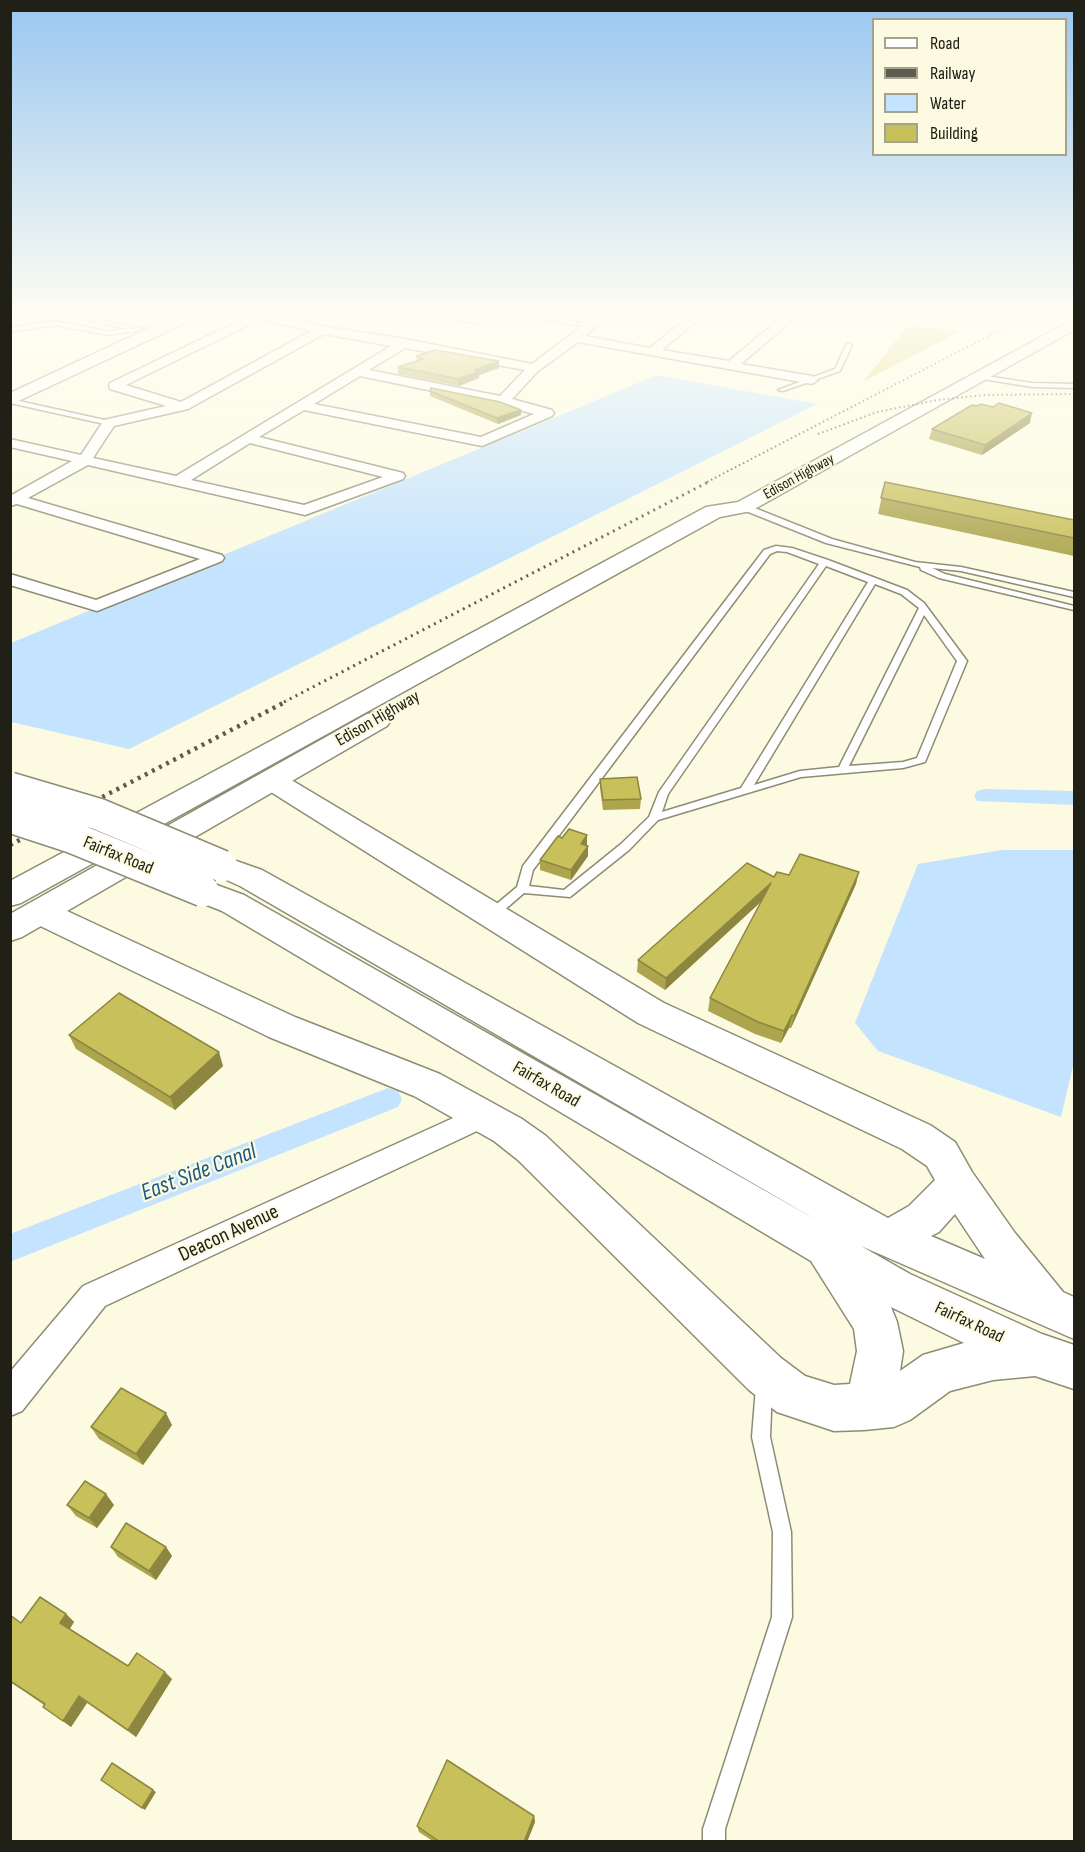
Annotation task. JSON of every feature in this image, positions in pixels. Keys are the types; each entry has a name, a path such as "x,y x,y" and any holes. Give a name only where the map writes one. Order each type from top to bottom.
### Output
{"main road":[{"name":"Edison Highway","path":"20,912 714,512 744,507 938,399"},
{"name":"Edison Highway","path":"20,912 273,781 496,651 734,519 744,507"},
{"path":"273,781 651,1013 916,1137 941,1154 958,1184 1000,1246 1062,1313"},
{"name":"Fairfax Road","path":"10,788 98,814 213,879 233,903 823,1247 895,1288 1055,1360"},
{"name":"Fairfax Road","path":"10,817 213,879 251,878 889,1239 1062,1313"},
{"path":"20,912 282,1027 427,1084 484,1115 532,1148 765,1374 793,1396 834,1408 894,1404 939,1371 993,1358 1055,1360"},
{"path":"889,1239 924,1219 958,1184"},
{"path":"823,1247 875,1322 880,1351 877,1374 864,1407"}],"street":[{"path":"161,399 183,406"},
{"path":"13,500 84,461 109,423 183,406 195,399"},
{"path":"178,481 310,399"},
{"path":"300,405 482,442 547,414 495,399"},
{"path":"10,443 305,510 398,476 249,439"},
{"path":"10,579 97,606 216,558 13,500"},
{"name":"Deacon Avenue","path":"10,1400 94,1296 484,1115"}],"lane":[{"path":"10,400 109,423"},
{"path":"744,507 829,541 915,564 961,569 1074,594"},
{"path":"490,916 522,889 527,869 768,552 776,548 789,550 904,592 923,609 962,661 921,760 903,765 800,774 654,818"},
{"path":"522,889 566,894 625,847 654,818 663,794 825,562"},
{"path":"915,564 942,576 1074,608"},
{"path":"745,790 873,580"},
{"path":"842,771 923,609"},
{"path":"714,1842 714,1829 782,1617 782,1532 761,1437 765,1374"}],"water":[{"path":"598,399 792,399 817,404 129,749 11,722 11,643"},
{"path":"1002,850 1074,850 1074,1062 1061,1117 878,1051 855,1023 918,864"}],"building":[{"path":"451,399 487,399 521,410 497,418"},
{"path":"999,403 1032,413 985,445 932,429 972,405 981,404 993,407"},
{"path":"885,482 1074,520 1074,538 881,498"},
{"path":"637,777 641,799 603,800 600,779"},
{"path":"569,829 587,835 581,844 588,846 571,870 540,860 558,836 562,838"},
{"path":"800,854 859,872 794,1016 792,1015 784,1031 758,1022 710,998 771,883 666,978 638,960 747,863 774,877 777,872 789,875"},
{"path":"119,993 219,1052 170,1097 69,1035"},
{"path":"121,1388 166,1413 136,1454 91,1427"},
{"path":"85,1481 106,1494 89,1518 67,1505"},
{"path":"126,1523 166,1547 149,1571 111,1547"},
{"path":"40,1597 66,1614 60,1623 128,1666 137,1653 165,1672 128,1730 79,1696 63,1721 43,1707 45,1704 10,1681 10,1615 21,1623"},
{"path":"447,1760 534,1816 524,1842 440,1842 417,1826"},
{"path":"112,1763 153,1790 142,1808 101,1780"}],"waterway":[{"name":"East Side Canal","path":"985,796 1074,798"},
{"name":"East Side Canal","path":"10,1248 388,1099"}],"railway":[{"path":"707,482 866,399"},
{"path":"818,434 877,412 943,399"},
{"path":"284,702 710,481"},
{"path":"10,845 287,701"}]}
